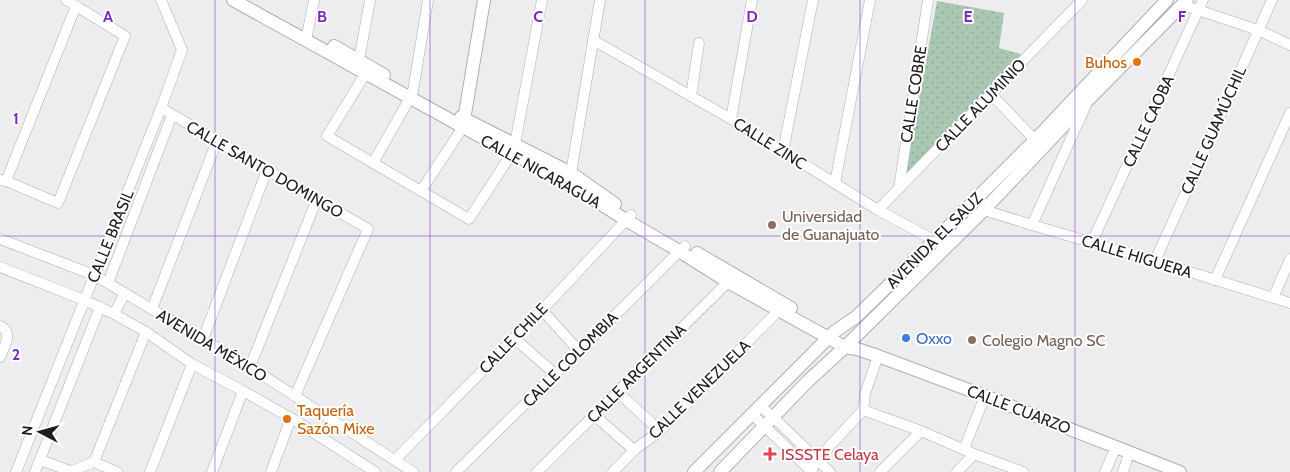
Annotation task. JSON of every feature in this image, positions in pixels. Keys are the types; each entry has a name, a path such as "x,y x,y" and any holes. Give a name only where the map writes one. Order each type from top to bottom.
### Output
{"main road":[{"name":"CALLE NICARAGUA","path":"234,0 307,36 411,95 513,149 781,307 822,327 831,335 851,346"},
{"name":"CALLE NICARAGUA","path":"251,0 307,36"},
{"path":"464,123 484,0"},
{"path":"1164,0 1185,2"},
{"name":"AVENIDA EL SAUZ","path":"720,472 808,381 851,346 940,244 1164,0"},
{"name":"AVENIDA EL SAUZ","path":"694,472 831,335 856,317 940,244 984,210 1089,99 1185,2"},
{"name":"CALLE NICARAGUA","path":"513,149 571,173 628,218"},
{"name":"CALLE CUARZO","path":"851,346 1180,472"}],"street":[{"path":"66,0 76,6 125,36 58,202 3,180 76,6"},
{"name":"CALLE BRASIL","path":"16,472 161,108 182,50 161,0"},
{"path":"307,36 314,0"},
{"path":"370,0 362,67 327,136 469,219 513,149 542,0"},
{"path":"373,163 411,95 428,0"},
{"path":"571,173 600,0"},
{"path":"730,119 752,0"},
{"path":"783,151 813,0"},
{"path":"835,183 870,0"},
{"name":"CALLE COBRE","path":"899,188 928,0"},
{"name":"CALLE ALUMINIO","path":"878,210 1082,0"},
{"name":"CALLE GUAMÚCHIL","path":"1155,261 1272,0"},
{"path":"1185,2 1201,5 1290,45"},
{"name":"CALLE CAOBA","path":"1092,242 1201,5"},
{"name":"CALLE ZINC","path":"593,40 730,119 878,210 940,244"},
{"path":"691,96 699,43"},
{"path":"991,94 1035,140"},
{"path":"1032,225 1089,99"},
{"name":"CALLE SANTO DOMINGO","path":"161,108 368,229 295,396"},
{"path":"1215,280 1290,113"},
{"path":"108,283 172,115"},
{"path":"422,191 464,123"},
{"path":"152,309 218,141"},
{"path":"203,339 267,170"},
{"path":"250,367 317,200"},
{"name":"CALLE HIGUERA","path":"984,210 1290,303"},
{"name":"CALLE CHILE","path":"395,460 542,310 628,218"},
{"name":"AVENIDA MÉXICO","path":"0,239 94,275 250,367 413,472"},
{"name":"CALLE COLOMBIA","path":"456,472 682,248"},
{"path":"1273,298 1290,259"},
{"name":"AVENIDA MÉXICO","path":"0,267 84,300 114,314 146,332 192,364 291,418 375,472"},
{"name":"CALLE ARGENTINA","path":"537,472 732,278"},
{"path":"114,314 125,293"},
{"path":"36,472 100,307"},
{"name":"CALLE VENEZUELA","path":"614,472 634,450 660,431 781,307"},
{"path":"542,310 579,350"},
{"path":"0,326 4,327 7,333 7,340 0,357"},
{"path":"40,460 73,472 94,462 146,332"},
{"path":"514,338 555,374"},
{"path":"769,421 812,472 817,460 862,410 865,394 878,356"},
{"path":"150,472 192,364"},
{"path":"212,472 243,391"},
{"path":"618,392 660,431"},
{"path":"957,472 969,451 985,396"},
{"path":"756,410 830,472"},
{"path":"862,410 1024,472"},
{"path":"594,415 634,450"},
{"path":"271,472 291,418"},
{"path":"880,472 921,431"},
{"path":"1105,472 1116,447"},
{"path":"1123,472 1129,453"},
{"path":"94,462 117,472"}],"green space":[{"path":"937,1 1004,13 999,48 1021,54 904,181"}],"place":[{"name":"Buhos","path":"1137,62"},
{"name":"Universidad de Guanajuato","path":"772,225"},
{"name":"Oxxo","path":"906,338"},
{"name":"Colegio Magno SC","path":"972,340"},
{"name":"Taquería Sazón Mixe","path":"287,419"},
{"name":"ISSSTE Celaya","path":"770,454"}]}
